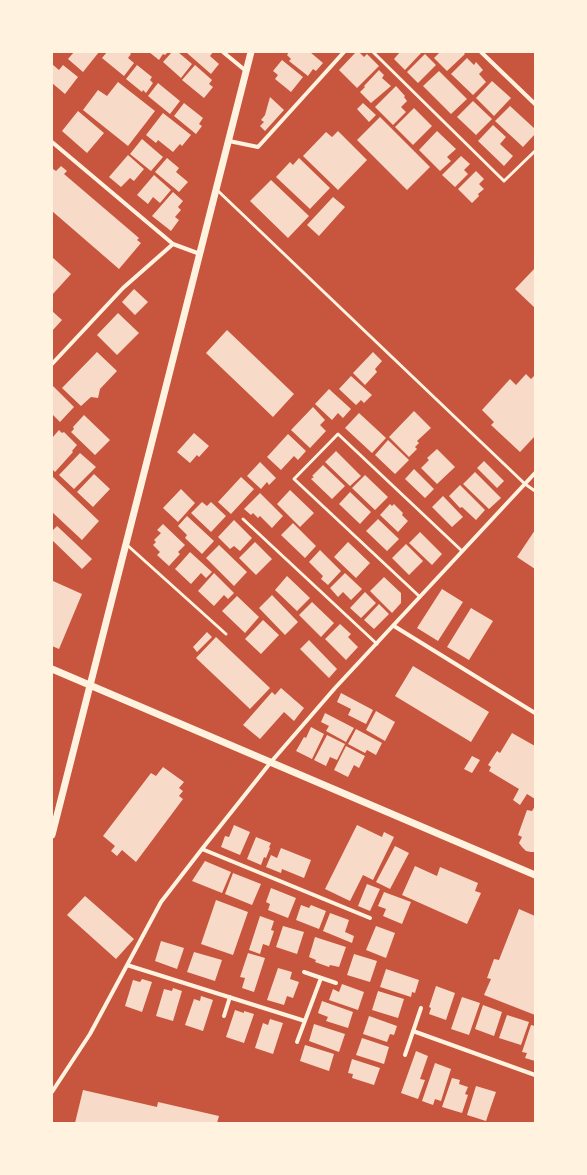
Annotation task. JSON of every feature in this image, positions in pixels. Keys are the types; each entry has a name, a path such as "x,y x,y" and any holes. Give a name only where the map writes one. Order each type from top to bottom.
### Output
{"street":[{"path":"223,52 246,71"},
{"path":"52,835 251,52"},
{"path":"229,141 258,147 344,52"},
{"path":"481,52 535,104"},
{"path":"52,142 173,244 200,254"},
{"path":"52,364 123,288 173,244"},
{"path":"52,1092 90,1034 161,902 202,849 271,762 335,688 535,473"},
{"path":"394,626 535,714"},
{"path":"52,669 535,875"},
{"path":"202,849 370,918"},
{"path":"127,965 305,1021"},
{"path":"304,972 336,983"},
{"path":"298,1042 321,978"},
{"path":"224,1016 230,998"},
{"path":"405,1054 421,1008"},
{"path":"413,1032 535,1075"}],"lane":[{"path":"373,52 504,181 535,151"},
{"path":"216,189 525,484 535,491"},
{"path":"419,596 294,479 338,434 462,551"},
{"path":"243,519 377,644"},
{"path":"126,544 226,634"}],"building":[{"path":"74,52 99,52 83,72 68,59"},
{"path":"107,52 129,52 131,54 128,58 134,63 124,76 102,58"},
{"path":"149,52 168,52 165,55 163,54 159,60"},
{"path":"172,52 178,52 192,64 181,78 163,62"},
{"path":"213,52 210,56 219,64 211,74 187,53"},
{"path":"289,52 310,52 323,63 316,71 313,69 308,76 289,61 291,59 287,55"},
{"path":"356,52 359,52 364,57 367,54 379,66 357,88 339,70"},
{"path":"400,52 422,52 405,70 394,59"},
{"path":"440,52 463,52 465,54 447,71 434,58"},
{"path":"425,54 436,65 418,83 407,72"},
{"path":"467,58 474,65 476,62 483,70 479,74 486,82 473,95 451,74"},
{"path":"282,60 303,77 291,92 275,79 278,75 273,71"},
{"path":"52,64 59,70 63,65 78,77 65,94 52,83"},
{"path":"137,65 152,77 150,80 153,83 146,93 143,90 142,92 126,79"},
{"path":"195,65 212,80 209,84 213,87 204,98 182,80"},
{"path":"379,70 384,75 382,78 391,86 371,103 360,92"},
{"path":"439,71 467,99 451,114 423,86"},
{"path":"492,81 511,98 494,116 476,98"},
{"path":"118,82 155,111 128,146 83,110 98,90 107,96"},
{"path":"158,83 180,101 170,114 148,96"},
{"path":"396,86 405,96 404,97 407,101 401,107 406,112 393,125 375,107"},
{"path":"270,97 284,110 265,131 260,126 264,122 261,120 265,115"},
{"path":"473,101 492,119 476,135 457,117"},
{"path":"184,103 203,118 199,124 202,126 196,134 174,116"},
{"path":"363,103 376,115 369,122 357,109"},
{"path":"510,106 535,129 535,134 523,147 495,121"},
{"path":"414,108 432,126 413,145 395,127"},
{"path":"78,111 104,133 87,153 62,131"},
{"path":"163,113 191,135 182,146 180,144 173,152 158,140 156,143 146,135"},
{"path":"380,117 430,167 407,190 357,140"},
{"path":"493,125 506,137 500,144 513,156 504,166 478,141"},
{"path":"338,131 367,160 338,190 303,156 326,132 332,137"},
{"path":"437,131 456,149 447,157 451,161 440,171 419,150"},
{"path":"142,139 163,157 151,171 130,154"},
{"path":"128,155 144,169 134,181 130,178 121,187 109,177"},
{"path":"461,156 470,164 464,170 468,174 455,187 442,175"},
{"path":"167,158 179,168 176,172 188,182 179,192 155,172"},
{"path":"299,158 330,188 310,209 276,177 290,162 293,165"},
{"path":"61,166 67,171 64,174 139,238 137,240 141,243 119,269 52,211 52,170 53,169 56,171"},
{"path":"476,171 484,179 479,184 484,189 478,194 479,196 472,203 458,189"},
{"path":"154,175 171,190 160,203 153,197 148,204 137,195"},
{"path":"271,180 309,216 288,238 250,201"},
{"path":"173,192 183,201 178,207 181,210 175,217 179,220 171,231 152,216"},
{"path":"333,197 345,207 319,236 307,225"},
{"path":"52,257 71,274 52,295"},
{"path":"535,268 535,308 515,289"},
{"path":"134,289 148,302 135,315 122,302"},
{"path":"52,311 62,320 52,331"},
{"path":"118,313 139,333 117,355 97,335"},
{"path":"227,330 294,394 273,417 206,353"},
{"path":"97,352 117,371 100,389 98,398 91,397 81,406 62,388"},
{"path":"373,352 382,361 375,369 377,372 365,385 353,373"},
{"path":"526,374 531,379 535,375 535,436 520,452 491,425 494,422 482,410 510,379 516,385"},
{"path":"351,376 372,395 364,403 361,400 356,405 339,389"},
{"path":"53,386 74,407 60,422 52,414"},
{"path":"329,389 351,409 343,418 338,413 332,420 315,404"},
{"path":"313,407 325,420 320,425 326,431 310,448 291,430"},
{"path":"414,411 431,428 417,441 419,443 415,447 417,449 409,457 389,437"},
{"path":"359,413 386,438 372,453 345,428"},
{"path":"84,415 110,440 95,455 71,432 74,429 73,427"},
{"path":"59,430 62,433 64,432 77,445 72,451 73,452 55,472 52,469 52,438"},
{"path":"194,433 209,446 199,457 197,455 190,463 177,452"},
{"path":"288,434 306,451 298,460 294,456 281,470 267,457"},
{"path":"388,440 409,460 395,474 375,455"},
{"path":"437,449 455,467 437,484 421,468 429,460 427,458"},
{"path":"336,451 361,476 350,486 325,462"},
{"path":"80,453 96,467 74,489 59,475"},
{"path":"484,461 504,481 497,488 477,468"},
{"path":"260,462 276,478 269,485 267,482 261,489 247,476"},
{"path":"323,465 345,486 332,499 311,479"},
{"path":"414,469 434,489 425,498 405,479"},
{"path":"475,472 501,498 489,509 463,484"},
{"path":"94,474 110,489 93,507 77,492"},
{"path":"365,475 388,497 375,510 352,488"},
{"path":"52,476 99,521 82,540 52,512"},
{"path":"241,477 254,489 231,514 218,502"},
{"path":"460,485 485,510 476,520 462,507 460,508 449,496"},
{"path":"181,489 195,503 178,522 163,508"},
{"path":"290,490 314,513 300,527 277,504"},
{"path":"350,492 371,512 360,524 339,504"},
{"path":"260,493 283,516 272,528 260,516 258,518 253,513 251,515 244,509"},
{"path":"443,496 463,517 452,527 432,507"},
{"path":"202,502 207,506 211,502 226,516 211,532 191,513"},
{"path":"390,504 392,506 394,504 403,513 402,515 408,521 398,532 380,515"},
{"path":"187,516 214,541 202,554 185,538 187,535 178,526"},
{"path":"378,519 399,539 387,551 366,531"},
{"path":"234,520 252,538 240,551 234,546 230,549 218,537"},
{"path":"293,523 316,546 305,558 281,535"},
{"path":"163,524 185,545 178,552 180,554 169,566 157,555 160,552 153,545 156,542 154,540 161,533 157,530"},
{"path":"57,526 92,559 82,569 52,540 52,531"},
{"path":"535,530 535,569 517,557"},
{"path":"420,532 442,554 432,565 409,543"},
{"path":"255,542 272,559 256,575 239,558"},
{"path":"348,542 370,563 356,578 334,557"},
{"path":"406,544 423,561 409,575 392,558"},
{"path":"219,545 247,572 234,586 206,558"},
{"path":"320,550 341,571 328,585 321,579 323,576 309,562"},
{"path":"190,552 212,572 206,578 201,573 191,584 175,569"},
{"path":"214,573 234,593 228,599 224,595 214,606 198,591"},
{"path":"345,573 362,589 351,600 343,592 338,597 330,588"},
{"path":"287,576 310,598 297,611 275,590"},
{"path":"384,577 401,593 401,603 392,613 370,591"},
{"path":"53,581 82,594 59,649 52,646"},
{"path":"442,589 463,602 438,641 417,628"},
{"path":"365,592 376,603 361,618 350,608"},
{"path":"272,595 298,622 285,635 259,608"},
{"path":"237,596 259,617 245,633 222,611"},
{"path":"312,602 334,623 321,637 299,615"},
{"path":"379,604 389,614 374,629 364,620"},
{"path":"471,608 493,621 469,660 447,647"},
{"path":"263,620 279,635 261,654 245,639"},
{"path":"340,624 351,634 348,637 358,647 346,660 325,639"},
{"path":"207,632 212,637 197,652 193,647"},
{"path":"216,637 270,688 250,709 196,658"},
{"path":"309,640 337,669 329,678 300,649"},
{"path":"413,666 489,712 471,742 395,696"},
{"path":"281,688 304,708 294,721 284,712 260,739 243,725 272,692 275,695"},
{"path":"341,693 373,710 366,724 348,715 351,709 337,702"},
{"path":"376,711 395,722 385,741 366,730"},
{"path":"325,713 354,728 346,742 326,731 329,726 321,722"},
{"path":"311,727 324,734 312,759 296,751 304,737 306,738"},
{"path":"356,729 382,743 376,755 367,750 365,753 348,744"},
{"path":"512,733 535,746 535,799 527,794 520,805 513,800 519,789 489,771 491,767 488,765 497,751 500,753"},
{"path":"327,735 345,744 337,760 330,757 326,766 314,760"},
{"path":"346,746 365,756 359,768 354,765 348,777 334,770"},
{"path":"472,756 480,760 472,773 464,769"},
{"path":"163,767 184,782 179,788 183,791 179,796 183,799 136,862 122,850 117,856 111,851 115,846 103,836 151,773 156,776"},
{"path":"535,806 535,852 531,852 526,851 522,847 519,843 522,837 518,835 527,810 532,811"},
{"path":"234,825 250,832 240,855 221,847 225,836 229,837"},
{"path":"357,825 382,837 384,832 394,837 373,880 363,875 350,901 325,889"},
{"path":"256,837 271,843 266,858 264,857 261,865 247,859"},
{"path":"395,846 409,853 390,889 376,882"},
{"path":"281,848 311,860 304,878 282,869 281,873 266,867 271,855 277,858"},
{"path":"205,861 231,872 222,893 192,881"},
{"path":"415,866 437,876 440,867 478,883 475,891 481,893 467,924 402,895"},
{"path":"233,873 261,884 252,905 225,894"},
{"path":"367,884 380,889 370,911 358,906"},
{"path":"271,888 296,898 288,918 268,910 270,904 266,902"},
{"path":"384,892 411,902 402,924 383,916 386,909 378,906"},
{"path":"85,896 134,939 116,959 67,915"},
{"path":"216,900 248,912 233,955 201,944"},
{"path":"301,905 309,908 311,905 326,911 319,929 296,920"},
{"path":"519,909 535,916 535,1015 484,995 491,979 487,978 494,959 499,960"},
{"path":"330,913 349,920 345,932 354,936 352,943 323,931"},
{"path":"260,916 274,921 271,930 274,931 269,946 263,944 260,954 249,950"},
{"path":"283,926 304,932 297,954 276,947"},
{"path":"376,926 395,933 386,958 366,950"},
{"path":"315,937 346,947 339,967 330,965 329,967 315,962 316,960 309,957"},
{"path":"161,941 184,948 177,969 155,961"},
{"path":"194,952 222,960 215,981 187,972"},
{"path":"248,953 265,958 254,992 242,988 245,978 240,977"},
{"path":"354,954 377,961 370,982 347,975"},
{"path":"278,968 292,972 290,979 299,982 293,998 287,996 284,1005 267,1000"},
{"path":"386,969 419,980 415,993 412,992 411,997 380,987"},
{"path":"142,979 152,982 142,1012 125,1006 133,980 140,982"},
{"path":"342,984 364,992 358,1010 329,1000 333,989 339,992"},
{"path":"436,986 455,993 446,1020 429,1014 431,1008 429,1007"},
{"path":"173,988 182,991 173,1021 156,1016 164,989 172,991"},
{"path":"378,991 404,999 398,1018 372,1010"},
{"path":"201,996 213,1000 203,1031 185,1025 194,999 200,1001"},
{"path":"462,997 480,1003 469,1035 451,1029"},
{"path":"322,1001 353,1012 348,1028 326,1021 328,1017 318,1013"},
{"path":"483,1005 502,1012 494,1036 475,1029"},
{"path":"235,1010 254,1014 244,1043 226,1037"},
{"path":"507,1015 529,1022 521,1045 499,1038"},
{"path":"369,1016 397,1026 394,1035 390,1034 387,1042 363,1034"},
{"path":"270,1019 283,1023 273,1054 255,1048 263,1023 268,1025"},
{"path":"314,1024 345,1034 339,1052 309,1041"},
{"path":"531,1025 535,1026 535,1061 525,1058 527,1053 522,1052"},
{"path":"362,1038 389,1047 384,1064 356,1055"},
{"path":"305,1045 334,1054 329,1071 300,1061"},
{"path":"416,1051 428,1056 420,1079 425,1080 418,1099 401,1093"},
{"path":"352,1059 380,1068 374,1085 352,1078 353,1074 348,1073"},
{"path":"435,1063 451,1069 441,1101 435,1099 433,1105 422,1101"},
{"path":"452,1078 460,1080 459,1084 468,1087 465,1094 468,1095 462,1113 442,1107"},
{"path":"476,1086 496,1092 486,1121 467,1115"},
{"path":"83,1090 157,1107 158,1102 219,1116 217,1123 75,1123"}]}
